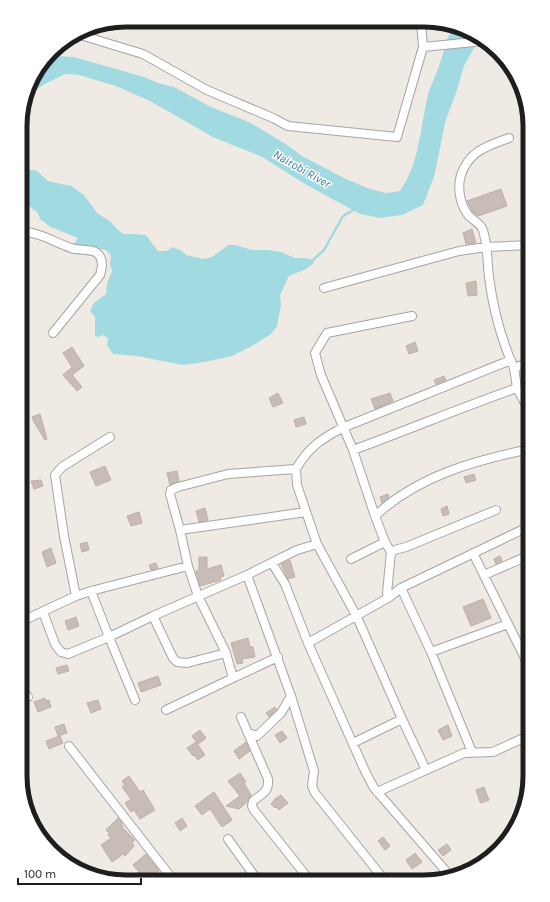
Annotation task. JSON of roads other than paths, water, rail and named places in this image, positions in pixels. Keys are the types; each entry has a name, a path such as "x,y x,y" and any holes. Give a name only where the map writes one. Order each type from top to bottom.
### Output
{"street":[{"path":"84,36 143,54 207,90 273,118 288,126 397,137 424,47 422,27"},
{"path":"424,47 476,42"},
{"path":"509,138 484,148 469,158 461,176 459,196 468,214 482,228 486,247 488,276 496,316 512,364 517,388 523,400"},
{"path":"27,232 30,232 75,249 93,251 98,253 102,260 103,267 100,275 53,333"},
{"path":"324,288 435,257 486,247 523,245"},
{"path":"388,598 387,593 391,552 385,542 375,516 353,450 342,428 321,375 315,353 327,333 412,316"},
{"path":"426,770 357,617 317,544 297,485 296,469 303,458 315,445 327,436 342,428 512,364 523,363"},
{"path":"353,450 517,388"},
{"path":"76,596 64,536 55,474 62,467 110,437"},
{"path":"375,516 389,504 432,478 490,457 523,450"},
{"path":"233,678 226,653 198,596 188,566 170,494 171,490 228,474 296,469"},
{"path":"391,552 496,510"},
{"path":"180,530 306,512"},
{"path":"308,643 357,617 388,598 400,588 523,529"},
{"path":"351,559 385,542"},
{"path":"43,612 55,644 61,652 68,654 110,637 198,596 248,576 297,550 317,544"},
{"path":"474,553 523,654"},
{"path":"484,575 523,558"},
{"path":"272,563 284,584 308,643 365,771 378,792 447,872"},
{"path":"27,619 76,596 91,591 188,566"},
{"path":"248,576 291,696 314,771 312,786 315,793 380,875"},
{"path":"400,588 431,652 472,752"},
{"path":"91,591 135,700"},
{"path":"153,616 173,658 177,662 187,663 226,653"},
{"path":"431,652 508,624"},
{"path":"519,646 523,645"},
{"path":"166,710 278,657"},
{"path":"248,732 257,736 281,714 291,696"},
{"path":"241,717 268,778 268,787 266,791 253,801 252,806 305,875"},
{"path":"353,742 402,719"},
{"path":"378,792 464,753 492,752 523,739"},
{"path":"69,746 169,875"},
{"path":"228,839 253,875"}],"water":[{"name":"Nairobi River","path":"451,31 477,43 464,66 446,119 434,177 423,205 402,215 380,218 360,214 305,184 262,157 213,137 150,101 116,86 79,75 65,74 33,91 47,66 57,56 74,57 144,77 158,83 174,87 211,107 251,123 302,156 346,179 370,189 386,193 400,191 407,180 416,157 429,92"},
{"path":"27,169 37,171 48,181 71,186 84,195 98,214 110,221 123,234 146,235 158,251 166,251 173,247 182,251 186,255 203,259 212,257 228,245 235,245 252,250 281,252 295,258 313,260 314,263 306,269 289,276 280,295 281,305 277,326 271,334 232,356 183,365 137,356 113,354 107,345 108,338 103,335 99,337 95,336 95,317 90,311 94,303 106,294 107,284 112,271 110,264 111,255 106,250 74,244 78,238 51,227 41,220 37,212 28,205"}],"waterway":[{"path":"313,260 324,250 343,216 355,209"}]}
